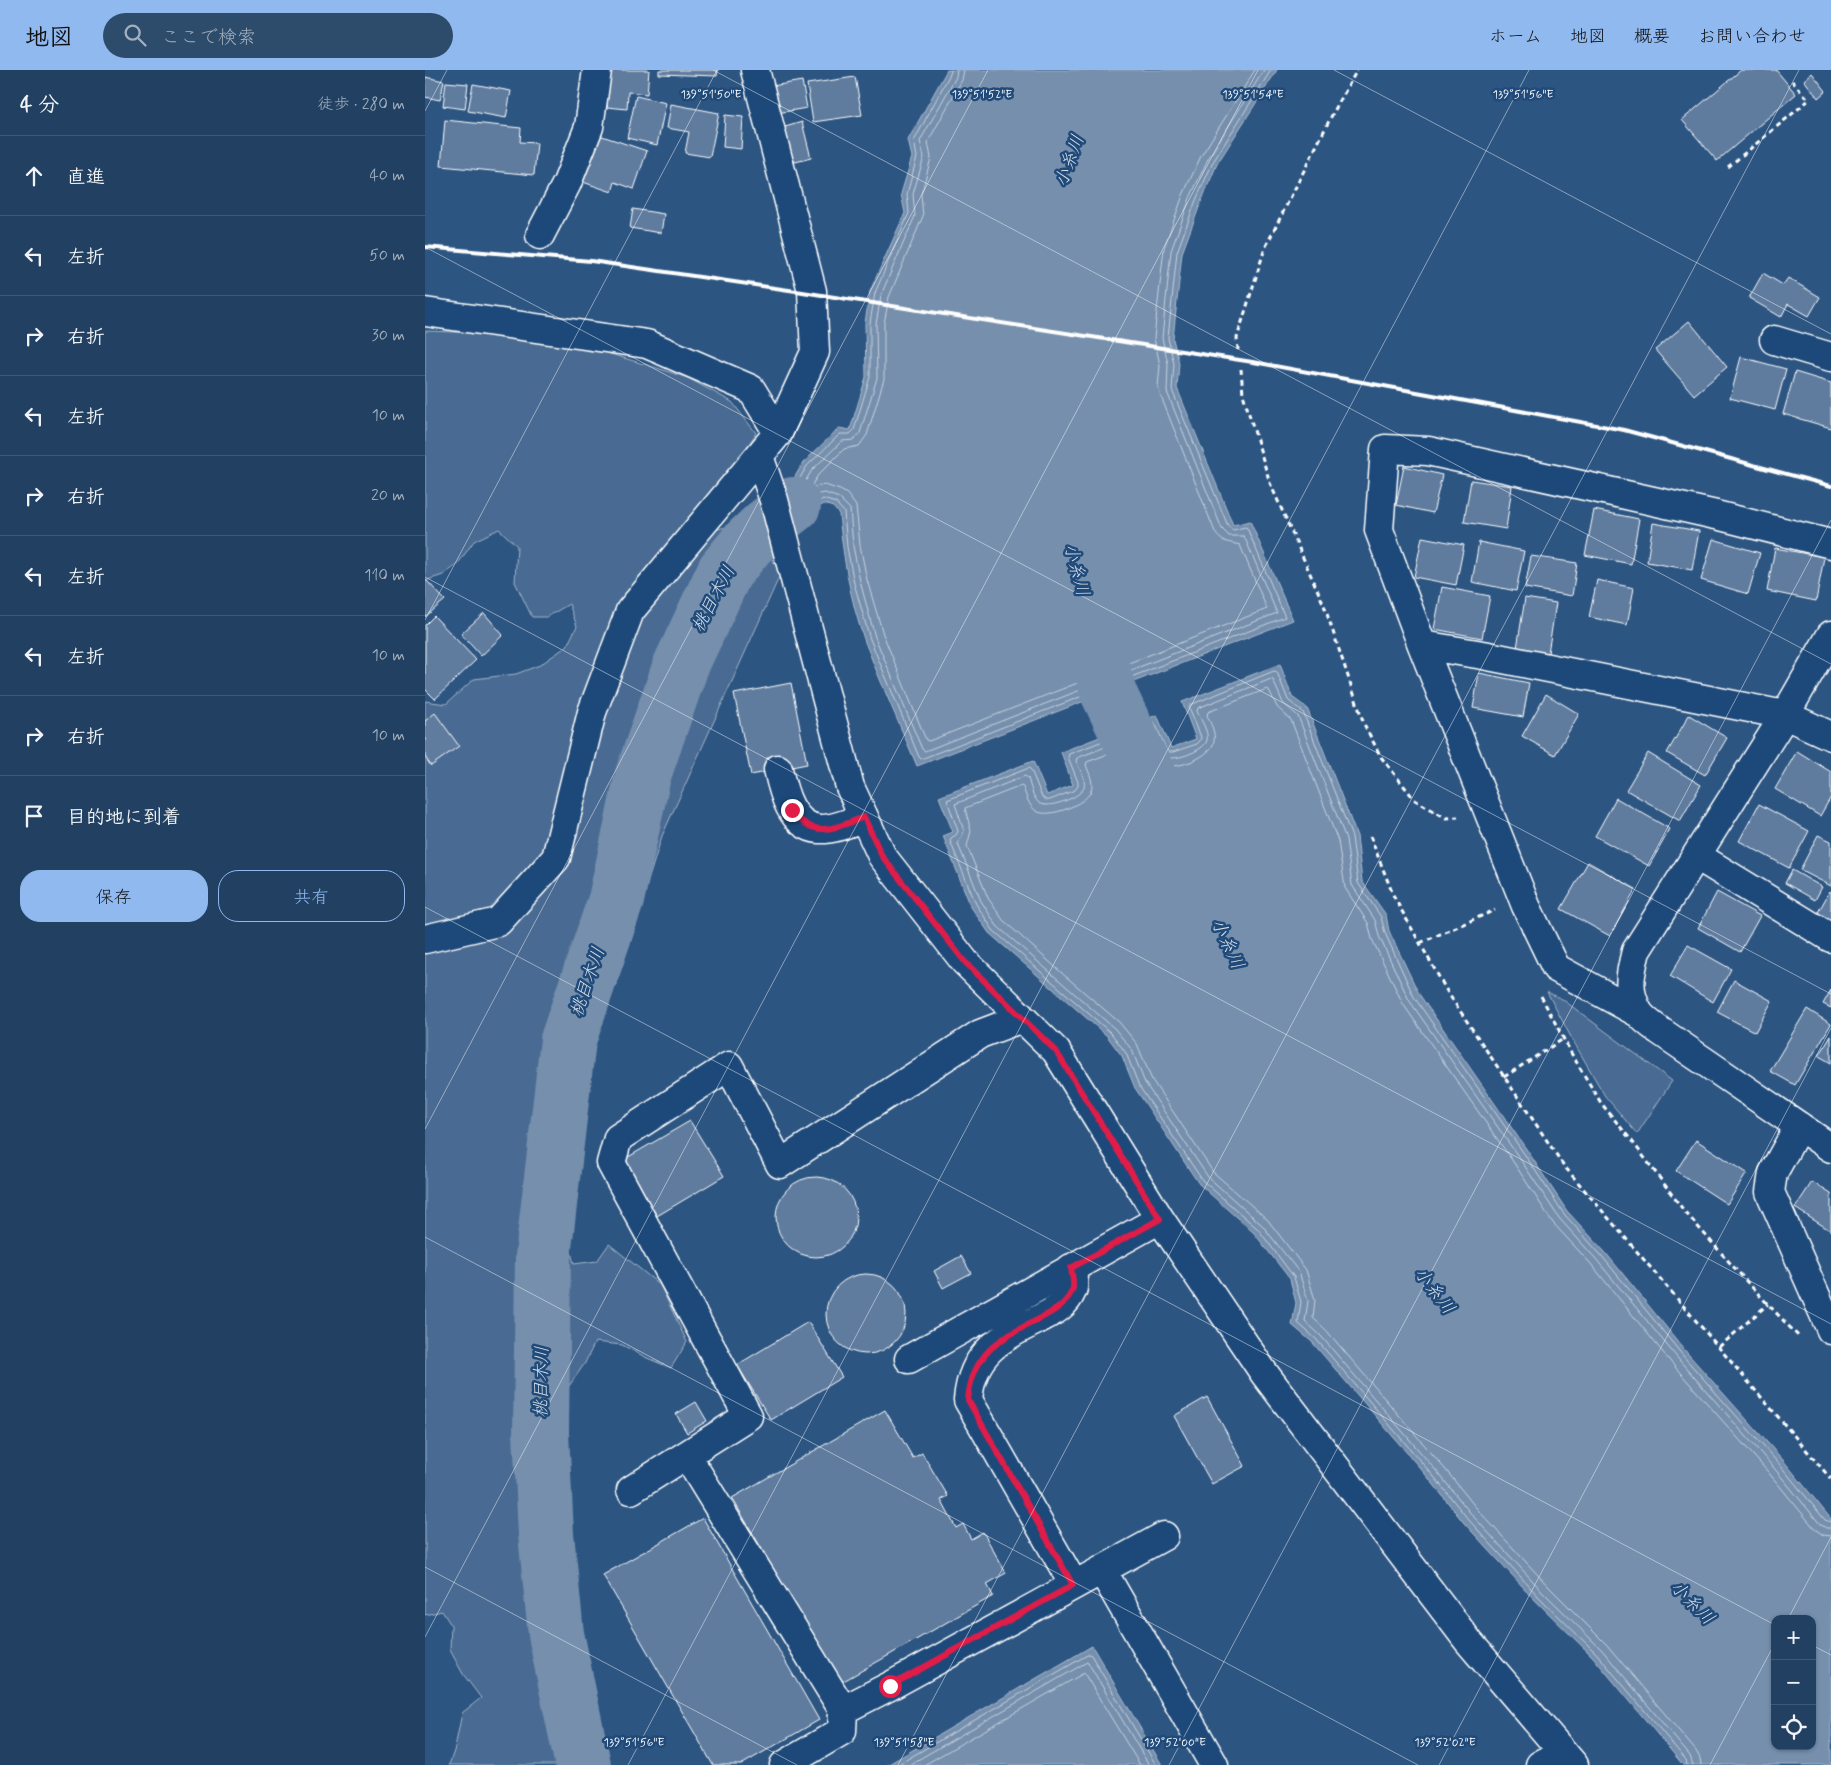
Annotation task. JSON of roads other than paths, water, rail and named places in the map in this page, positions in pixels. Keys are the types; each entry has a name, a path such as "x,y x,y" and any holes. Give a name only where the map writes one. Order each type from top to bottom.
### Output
{"street":[{"path":"540,235 567,183 589,126 597,70"},
{"path":"425,939 498,922 556,858 592,712 630,611 778,433 815,352 812,291 755,70"},
{"path":"425,312 647,344 751,389 778,433"},
{"path":"1774,340 1831,357"},
{"path":"1831,544 1716,515 1428,452 1385,449 1379,530 1422,645 1527,906 1556,968 1640,1014 1660,1031 1831,1148"},
{"path":"759,456 774,500 851,787 882,856 965,962 1056,1051 1160,1219 1270,1381 1559,1761"},
{"path":"1640,1014 1633,999 1629,977 1636,952 1785,715 1831,635"},
{"path":"1422,645 1483,655 1785,715 1831,736"},
{"path":"778,769 784,796 792,810 803,823 818,829 830,828 864,817"},
{"path":"1697,856 1831,938"},
{"path":"631,1490 748,1416 611,1163 618,1138 729,1066 780,1164 980,1034 1022,1018"},
{"path":"1799,1126 1773,1173 1770,1192 1831,1330"},
{"path":"909,1359 1160,1219"},
{"path":"1071,1268 1073,1289 1060,1308 1005,1336 985,1352 969,1382 968,1400 1073,1585"},
{"path":"687,1456 843,1710 842,1731 784,1765"},
{"path":"843,1710 1164,1536"},
{"path":"1102,1570 1214,1765"}],"water":[{"path":"947,70 1277,70 1217,164 1201,202 1182,253 1173,339 1179,363 1177,388 1233,525 1250,521 1293,620 917,766 877,673 855,610 848,578 839,514 833,507 824,504 811,512 794,530 786,492 803,463 839,428 850,430 866,377 865,323 870,291 905,213 901,194 912,157 908,140"},
{"path":"764,512 775,549 762,546 737,557 738,547 733,538 753,524"},
{"path":"1280,664 1292,697 1307,708 1357,836 1362,881 1386,915 1389,931 1419,994 1567,1211 1605,1252 1688,1354 1783,1460 1831,1519 1831,1765 1683,1765 1593,1657 1535,1600 1464,1523 1431,1481 1312,1342 1292,1325 1296,1303 1290,1279 1254,1233 1199,1184 1135,1088 1122,1056 1107,1036 989,933 971,907 943,836 953,832 939,797 1033,761 1047,795 1073,785 1061,752 1157,715 1171,748 1196,739 1182,702"},
{"path":"1092,1646 1162,1765 887,1765"}],"waterway":[{"name":"桃目木川","path":"583,1765 556,1634 546,1534 541,1433 543,1256 568,1040 616,900 643,775 681,665 725,571 748,543 793,505"},
{"name":"小糸川","path":"1088,616 1108,692 1158,797"}],"railway":[{"path":"425,247 591,261 1259,363 1624,430 1831,486"}]}
